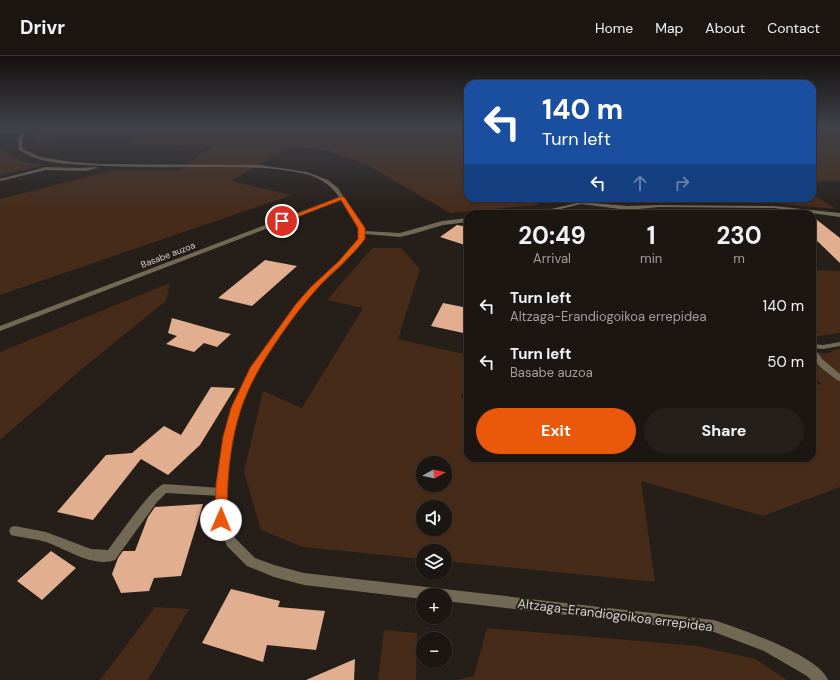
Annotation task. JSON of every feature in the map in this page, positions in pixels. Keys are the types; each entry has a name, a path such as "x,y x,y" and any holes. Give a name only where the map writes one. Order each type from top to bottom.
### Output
{"street":[{"path":"35,156 72,163 103,165 260,166 282,168 307,173 326,181 336,189 363,232 400,234 411,233 442,223 464,220"},
{"path":"0,180 51,168 84,170 103,165"},
{"name":"Basabe auzoa","path":"0,329 342,198"},
{"path":"550,210 581,203 628,208 658,206 774,207 804,210"},
{"path":"816,212 840,215"},
{"name":"Altzaga-Erandiogoikoa errepidea","path":"363,232 362,239 341,263 314,288 298,306 254,368 236,408 228,437 221,492 221,520 232,542 251,562 274,571 304,579 416,592"},
{"path":"816,346 823,347 840,344"},
{"path":"816,356 840,378"},
{"path":"15,531 46,537 91,555 111,556 153,499 164,488 221,492"},
{"name":"Altzaga-Erandiogoikoa errepidea","path":"452,596 714,626 768,646 812,671 821,680"}],"shaded area":[{"path":"0,156 12,156 24,162 45,165 0,175"},
{"path":"199,156 274,156 231,181 292,195 0,295 0,199 114,170 180,170"},
{"path":"343,156 464,156 464,202 540,202 537,205 483,210 464,210 464,212 450,213 367,165"},
{"path":"816,156 840,156 840,181 816,181"},
{"path":"816,196 836,209 764,202 816,202"},
{"path":"372,248 401,248 420,269 398,339 464,354 464,393 461,396 464,400 464,462 816,462 816,385 822,384 816,379 816,353 826,354 840,348 840,487 763,516 641,481 655,582 452,562 452,544 416,544 416,558 303,547 261,530 244,472 263,391 302,408 363,308 327,300"},
{"path":"816,270 840,271 840,333 816,336"},
{"path":"170,283 166,301 83,368 0,440 0,352"},
{"path":"155,607 189,609 148,680 100,680"},
{"path":"487,628 697,646 756,659 787,680 457,680 474,676"},
{"path":"384,630 416,633 416,680 378,680"}],"building":[{"path":"816,219 840,238 840,263 816,240"},
{"path":"457,225 464,226 464,245 440,237"},
{"path":"265,260 297,266 252,306 218,298"},
{"path":"443,303 464,307 464,333 431,326"},
{"path":"172,318 231,334 217,347 204,343 194,352 166,344 177,336 168,333"},
{"path":"211,387 235,388 200,445 168,475 141,459 93,520 57,512 106,455 132,453 164,426 181,435"},
{"path":"203,504 181,576 154,578 149,591 121,593 112,574 118,558 123,551 135,551 148,517 155,507"},
{"path":"51,551 76,568 42,600 17,581"},
{"path":"231,589 280,601 278,607 325,611 316,650 267,645 263,662 202,643"},
{"path":"355,659 354,680 306,680"}],"route":[{"path":"221,520 221,485 228,437 236,408 254,368 298,306 314,288 341,263 362,239 362,228 342,198 282,221"}]}
